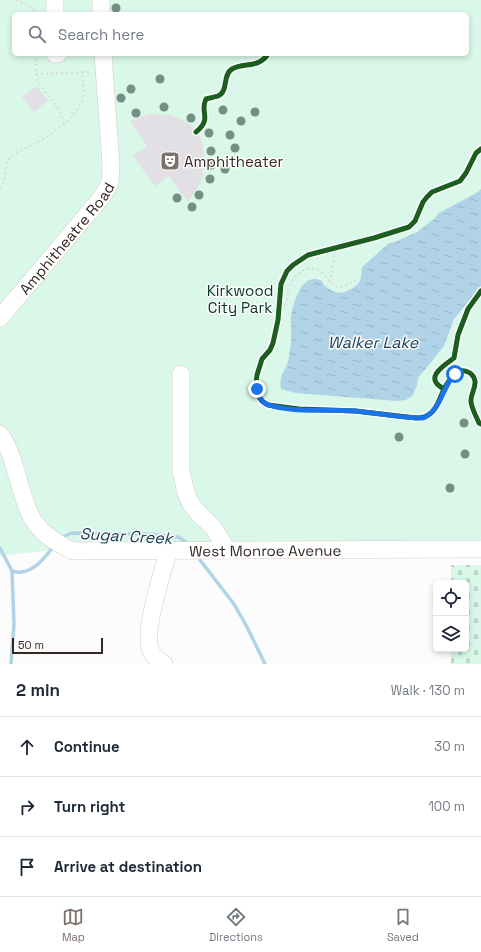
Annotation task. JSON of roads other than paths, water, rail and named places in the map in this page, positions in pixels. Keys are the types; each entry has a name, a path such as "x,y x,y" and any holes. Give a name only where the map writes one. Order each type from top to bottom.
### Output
{"street":[{"path":"55,0 55,12"},
{"path":"101,0 101,12"},
{"name":"Amphitheatre Road","path":"0,318 102,197 110,182 111,165 103,56"},
{"path":"181,374 181,471 186,493 191,504 213,527 227,550"},
{"name":"West Monroe Avenue","path":"0,434 12,456 26,506 32,520 60,545 73,551 481,549"},
{"path":"164,664 159,662 150,651 149,638 152,609 169,550"}],"water":[{"name":"Walker Lake","path":"481,189 481,286 454,319 444,346 418,378 417,386 412,396 406,400 397,401 296,393 281,389 280,384 288,362 290,350 291,316 294,303 300,289 304,284 309,280 315,279 322,281 326,287 333,291 339,293 347,291 357,285 361,277 362,267 389,243 395,242 417,232 434,219 439,213"}],"waterway":[{"name":"Sugar Creek","path":"60,538 72,533 146,534 178,537 186,542"},
{"name":"Sugar Creek","path":"12,571 19,572 31,569 36,566 54,546"},
{"path":"0,548 12,571 14,624 11,664"},
{"name":"Sugar Creek","path":"200,560 234,604 265,664"}],"place":[{"name":"Amphitheater","path":"170,161"}],"park label":[{"name":"Kirkwood City Park","path":"240,298"}]}
